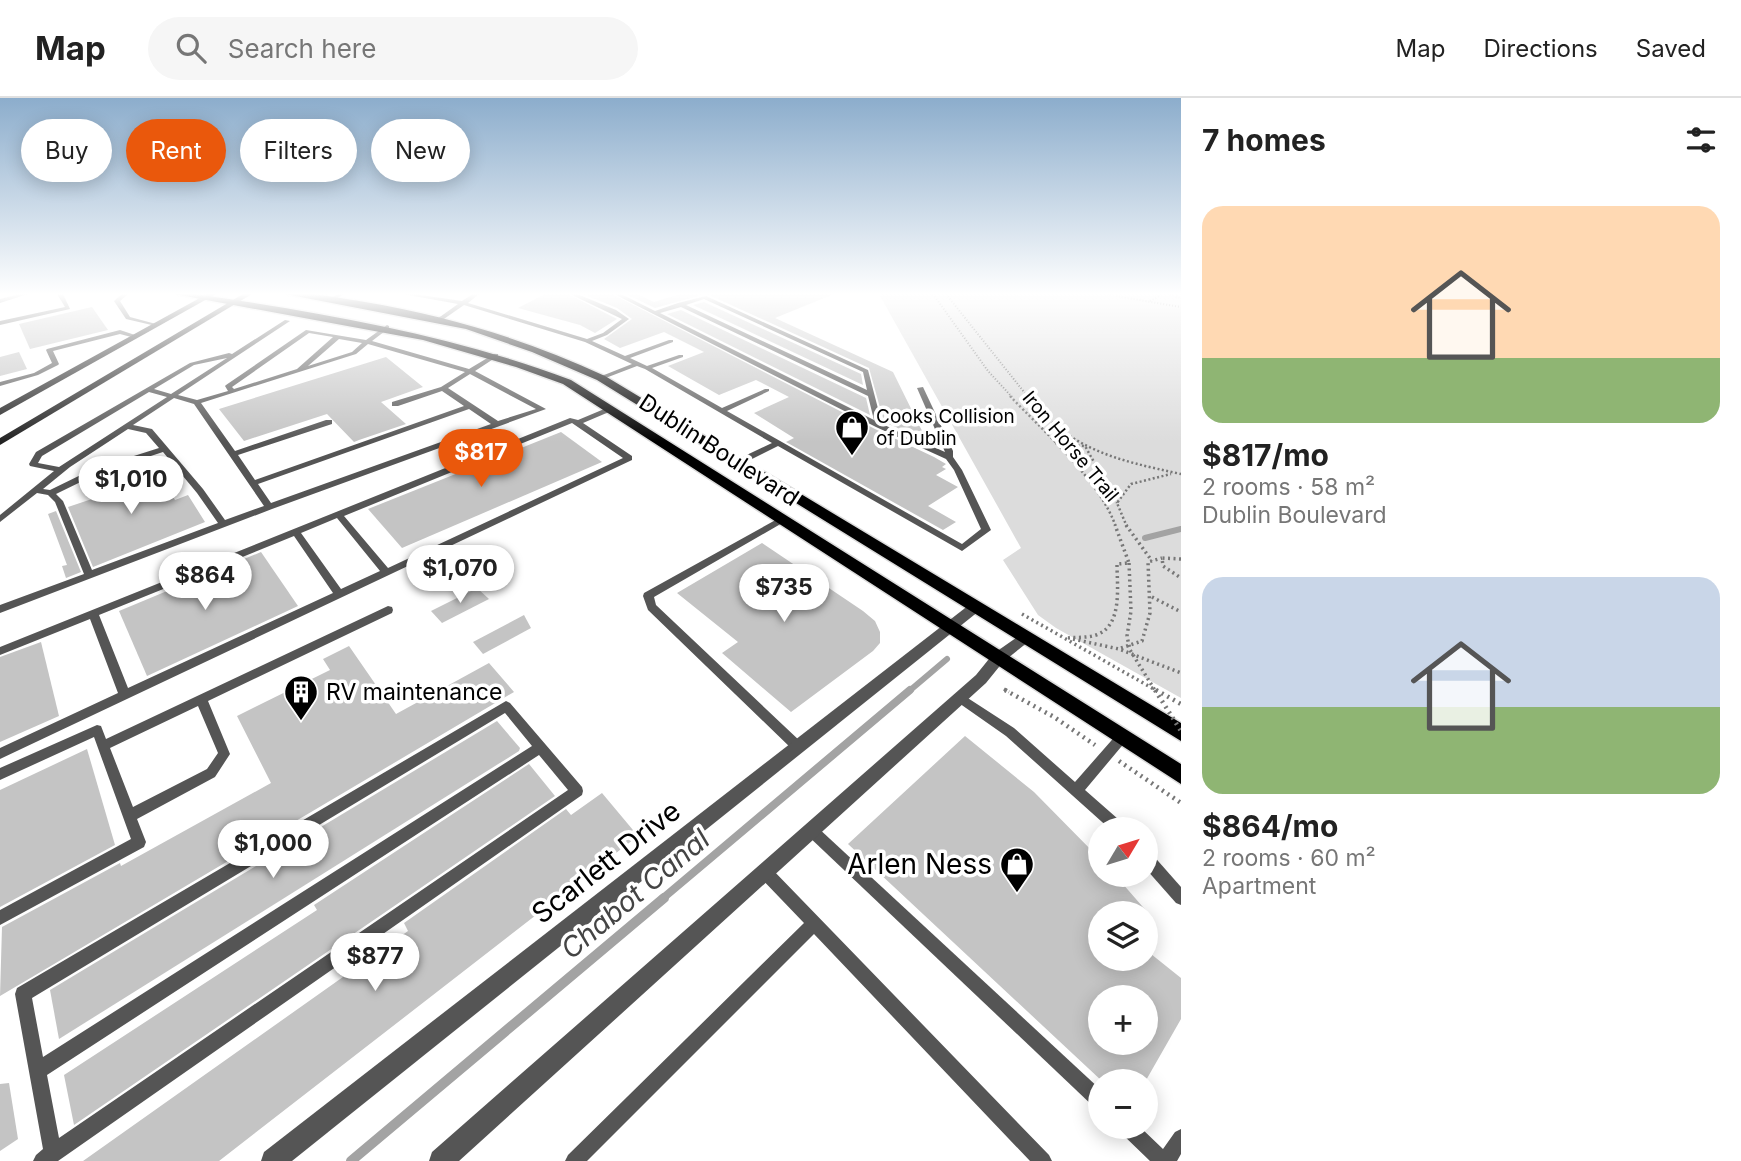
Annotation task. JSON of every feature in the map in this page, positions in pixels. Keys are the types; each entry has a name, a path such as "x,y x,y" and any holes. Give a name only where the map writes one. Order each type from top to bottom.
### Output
{"main road":[{"path":"0,412 121,344"},
{"path":"0,442 164,344"},
{"name":"Dublin Boulevard","path":"452,344 496,355 567,382 1181,775"},
{"name":"Dublin Boulevard","path":"520,344 601,378 1181,732"},
{"path":"519,363 537,360 582,378 601,378"}],"street":[{"name":"Scarlett Drive","path":"273,1161 974,608"},
{"path":"441,1161 960,698 984,676 998,658 1023,638"}],"lane":[{"path":"0,384 36,374 56,363 49,350 74,344"},
{"path":"0,519 61,470 253,344"},
{"path":"232,392 228,386 290,344"},
{"path":"296,372 329,344"},
{"path":"148,390 197,402 354,353 365,344"},
{"path":"0,609 269,507 542,409 470,371 373,344"},
{"path":"593,344 647,368 962,548 986,530 958,470 948,457 716,344"},
{"path":"624,358 664,344"},
{"path":"764,344 872,394"},
{"path":"806,344 866,371 879,425"},
{"path":"61,470 33,464 39,454 192,364 239,353"},
{"path":"395,404 443,388 496,355"},
{"path":"647,368 681,356"},
{"path":"601,378 637,364"},
{"path":"443,388 497,424"},
{"path":"921,388 949,452 948,457"},
{"path":"721,411 767,390"},
{"path":"197,402 269,507"},
{"path":"253,483 470,406"},
{"path":"577,423 612,409"},
{"path":"0,651 573,420 629,458 0,754"},
{"path":"233,454 328,422"},
{"path":"126,426 149,432 223,524"},
{"path":"738,462 778,443"},
{"path":"51,493 96,471 164,449"},
{"path":"34,490 51,493 59,501 89,575"},
{"path":"339,515 386,572"},
{"path":"781,520 648,596 652,607 797,746"},
{"path":"296,532 339,594"},
{"path":"103,746 388,610"},
{"path":"93,614 125,695"},
{"path":"129,816 211,773 224,754 201,698"},
{"path":"960,698 1010,732 1107,817"},
{"path":"506,706 541,747 578,791 48,1157 37,1071 23,994 506,706"},
{"path":"0,774 97,730 139,842 0,918"},
{"path":"1077,789 1122,737"},
{"path":"37,1071 541,747"},
{"path":"811,830 1088,1090"},
{"path":"764,871 1043,1161"},
{"path":"1158,872 1181,898"},
{"path":"574,1161 814,923"},
{"path":"1140,1139 1165,1161 1181,1138"}],"path":[{"name":"Iron Horse Trail","path":"968,344 988,371 1090,483 1112,516 1129,563 1131,595 1127,636 1130,650 1181,732"},
{"path":"986,344 1043,416 1085,446 1119,461 1181,474"},
{"path":"1055,443 1085,446"},
{"path":"1085,446 1117,503 1128,531 1152,561"},
{"path":"1117,503 1131,484 1174,473"},
{"path":"1162,558 1163,566 1181,578"},
{"path":"1119,649 1142,641 1150,613 1148,562 1162,558 1181,559"},
{"path":"1068,638 1099,635 1108,627 1117,598 1117,564 1129,563"},
{"path":"1151,597 1181,612"},
{"path":"1068,638 1119,649 1181,673"},
{"path":"1068,638 1181,704"}],"shaded area":[{"path":"907,344 1181,344 1181,698 1056,628 1038,615 1003,560 1021,548"}],"building":[{"path":"28,344 52,344 30,349"},
{"path":"612,344 632,344 620,348"},
{"path":"687,344 709,344 946,464 942,467 946,469 936,475 958,487 928,506 956,522 943,530 786,442 794,438 754,413 789,397 756,380 719,395 668,366 704,352"},
{"path":"727,344 752,344 866,398 870,415"},
{"path":"775,344 795,344 861,374 863,385"},
{"path":"816,344 831,344 893,372 927,441 884,422 869,368"},
{"path":"19,352 27,369 0,376 0,357"},
{"path":"386,357 423,387 381,402 406,424 354,442 327,414 244,441 219,409"},
{"path":"561,432 602,462 402,548 368,509"},
{"path":"155,467 175,500 188,495 205,522 93,567 68,507 92,499 88,490"},
{"path":"56,511 81,572 66,578 62,566 67,565 48,514"},
{"path":"762,543 863,611 875,621 880,632 880,643 873,651 791,712 722,653 738,642 677,593"},
{"path":"261,552 298,606 147,676 119,611"},
{"path":"477,588 489,599 442,623 431,611"},
{"path":"524,615 531,628 483,654 473,642"},
{"path":"41,642 59,716 0,742 0,657"},
{"path":"349,646 396,714 489,663 514,692 0,996 2,927 120,863 121,866 271,783 237,716 330,670 323,659"},
{"path":"497,721 520,748 519,751 59,1039 50,990"},
{"name":"Arlen Ness","path":"965,736 1034,792 1088,847 1088,887 1125,887 1138,901 1088,901 1088,971 1158,971 1158,960 1181,978 1181,1019 1152,1069 1089,1069 848,844"},
{"path":"87,749 115,845 0,907 0,790"},
{"path":"529,764 555,796 74,1125 64,1075 317,910 314,905"},
{"path":"602,793 638,836 219,1161 83,1161 408,931 404,923 566,809 571,815"},
{"path":"9,1083 18,1139 0,1151 0,1084"}],"waterway":[{"name":"Chabot Canal","path":"1145,538 1181,529"},
{"name":"Chabot Canal","path":"908,692 947,659"},
{"name":"Chabot Canal","path":"662,899 910,690"},
{"name":"Chabot Canal","path":"351,1161 664,898"}],"place":[{"name":"Cooks Collision of Dublin","path":"852,457"},
{"name":"RV maintenance","path":"301,722"},
{"name":"Arlen Ness","path":"1017,894"}]}
